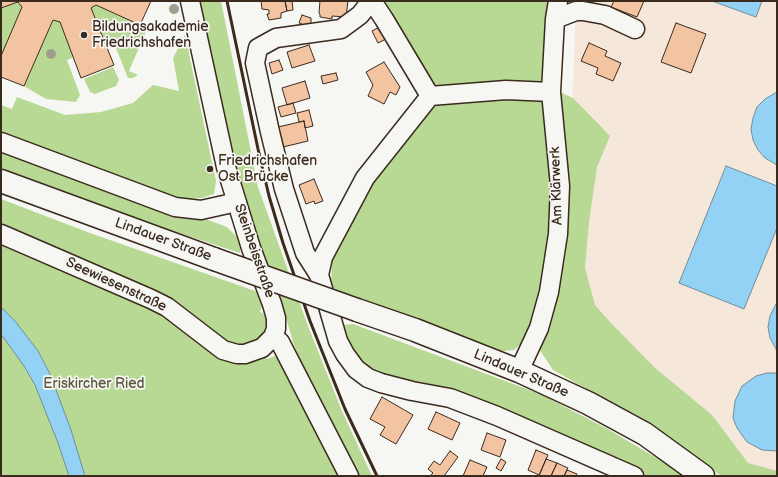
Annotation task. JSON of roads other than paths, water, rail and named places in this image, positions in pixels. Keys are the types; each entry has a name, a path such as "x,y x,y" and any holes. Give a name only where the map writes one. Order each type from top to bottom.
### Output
{"main road":[{"name":"Lindauer Straße","path":"1,181 214,259 415,330 519,371 588,403 645,434 703,476"}],"street":[{"name":"Steinbeisstraße","path":"190,1 226,167 251,248 276,318 276,329 273,337"},
{"path":"430,96 384,19 371,1 360,15 341,29 276,38 258,48 255,63 284,189 305,253 319,275 338,341 356,369 368,378 381,383 450,398 497,416 634,476"},
{"name":"Am Klärwerk","path":"519,371 539,328 549,292 558,234 560,186 551,92 555,19 558,1"},
{"path":"555,19 576,12 584,12 605,15 635,29"},
{"path":"319,275 323,257 365,178 430,96 506,90 551,92"},
{"path":"1,142 175,207 201,210 237,202"},
{"name":"Seewiesenstraße","path":"1,234 145,296 167,307 223,350 237,354 249,353 262,348 273,337"},
{"path":"273,337 280,342 349,476"}],"water":[{"path":"712,1 762,1 756,17"},
{"path":"777,92 777,165 765,158 758,150 753,140 751,129 757,107 765,99"},
{"path":"726,166 777,186 777,228 744,309 679,283"},
{"path":"777,302 777,351 770,338 768,327 770,316"},
{"path":"1,307 15,321 38,351 50,374 71,430 85,476 69,476 58,443 35,385 24,366 1,334"},
{"path":"767,373 777,373 777,451 762,450 747,442 737,428 733,418 735,401 742,386 756,376"}],"railway":[{"path":"227,1 258,149 269,196 283,243 310,321 345,409 377,476"}],"place":[{"name":"Bildungsakademie Friedrichshafen","path":"84,35"},
{"name":"Friedrichshafen Ost Brücke","path":"210,169"}],"park label":[{"name":"Eriskircher Ried","path":"94,384"}]}
